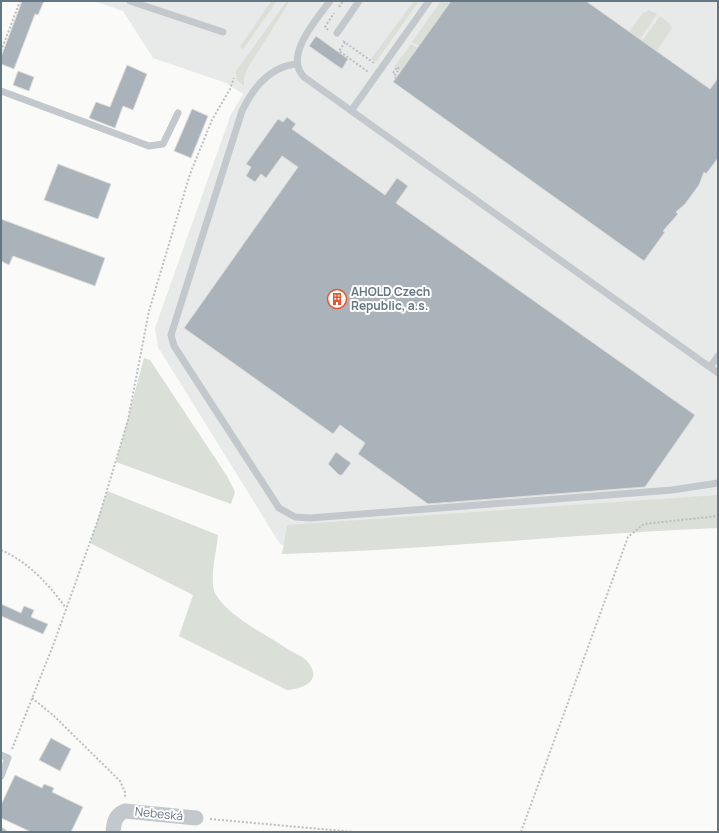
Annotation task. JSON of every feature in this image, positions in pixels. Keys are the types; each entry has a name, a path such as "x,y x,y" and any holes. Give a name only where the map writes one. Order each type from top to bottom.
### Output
{"street":[{"name":"Nebeská","path":"113,832 114,820 120,813 125,811 196,818"}],"lane":[{"path":"130,1 223,32"},
{"path":"330,1 300,45 296,56 296,64 299,72 304,77 718,373"},
{"path":"337,33 360,1"},
{"path":"351,111 429,1"},
{"path":"296,64 281,67 267,76 253,91 242,111 171,335 174,346 279,508 295,517 310,518 672,490 718,483"},
{"path":"1,91 149,146 163,144 178,113"},
{"path":"710,367 718,356"},
{"path":"1,755 8,758 1,776"}],"path":[{"path":"1,51 20,1"},
{"path":"345,42 339,51 367,71 364,74"},
{"path":"393,73 397,68 399,69 394,76 396,78"},
{"path":"8,758 66,608 99,517 126,426 147,317 190,174 212,120 230,89 234,78"},
{"path":"521,832 628,537 644,524 718,516"},
{"path":"1,550 35,570 49,585 66,608"},
{"path":"32,698 54,716 120,782 125,792 125,811"},
{"path":"196,818 354,832"}],"shaded area":[{"path":"94,1 718,1 718,507 286,546 280,544 158,347 155,328 231,114 243,94 226,83 153,58 123,11"},
{"path":"271,1 277,1 243,49 240,47"},
{"path":"414,1 419,1 376,62 371,59"},
{"path":"441,1 451,1 419,46 412,42"},
{"path":"286,2 288,2 288,4 247,69 244,77 244,86 237,80 236,71"},
{"path":"649,10 657,14 640,39 629,32 643,13"},
{"path":"660,16 668,22 672,28 657,51 642,41"},
{"path":"411,44 418,48 401,72 394,67"},
{"path":"144,358 150,360 227,476 235,492 231,504 116,462"},
{"path":"107,491 218,535 213,575 214,590 216,595 230,611 240,619 307,661 312,668 313,674 309,683 299,688 287,690 179,636 193,595 90,543"},
{"path":"718,495 718,528 391,549 282,554 287,525"}],"building":[{"path":"22,1 44,1 38,15 35,14 14,69 1,64 1,57"},
{"path":"451,1 586,1 710,89 718,78 718,158 706,174 704,172 699,185 685,204 676,212 678,214 663,231 665,232 644,261 393,82"},
{"path":"316,36 348,59 342,69 309,46"},
{"path":"127,65 147,74 133,110 123,106 115,128 89,118 96,102 110,107"},
{"path":"18,71 34,77 29,91 13,85"},
{"path":"192,109 208,116 191,158 174,151"},
{"path":"287,117 296,124 292,129 385,195 397,178 408,186 396,203 695,415 645,487 428,504 358,454 365,443 340,425 333,434 184,328 298,167 282,156 266,178 261,174 255,182 246,176 251,167 246,164 278,119 283,122"},
{"path":"58,164 111,184 98,219 44,200"},
{"path":"1,219 105,258 95,286 13,256 9,265 1,261"},
{"path":"336,452 351,463 342,475 339,475 328,464"},
{"path":"1,604 21,613 24,606 34,610 31,617 48,624 43,634 1,616"},
{"path":"51,738 71,749 60,771 39,760"},
{"path":"15,775 42,788 44,784 54,788 52,792 83,807 71,832 31,832 1,818 1,805"}],"place":[{"name":"AHOLD Czech Republic, a.s.","path":"337,299"}]}
